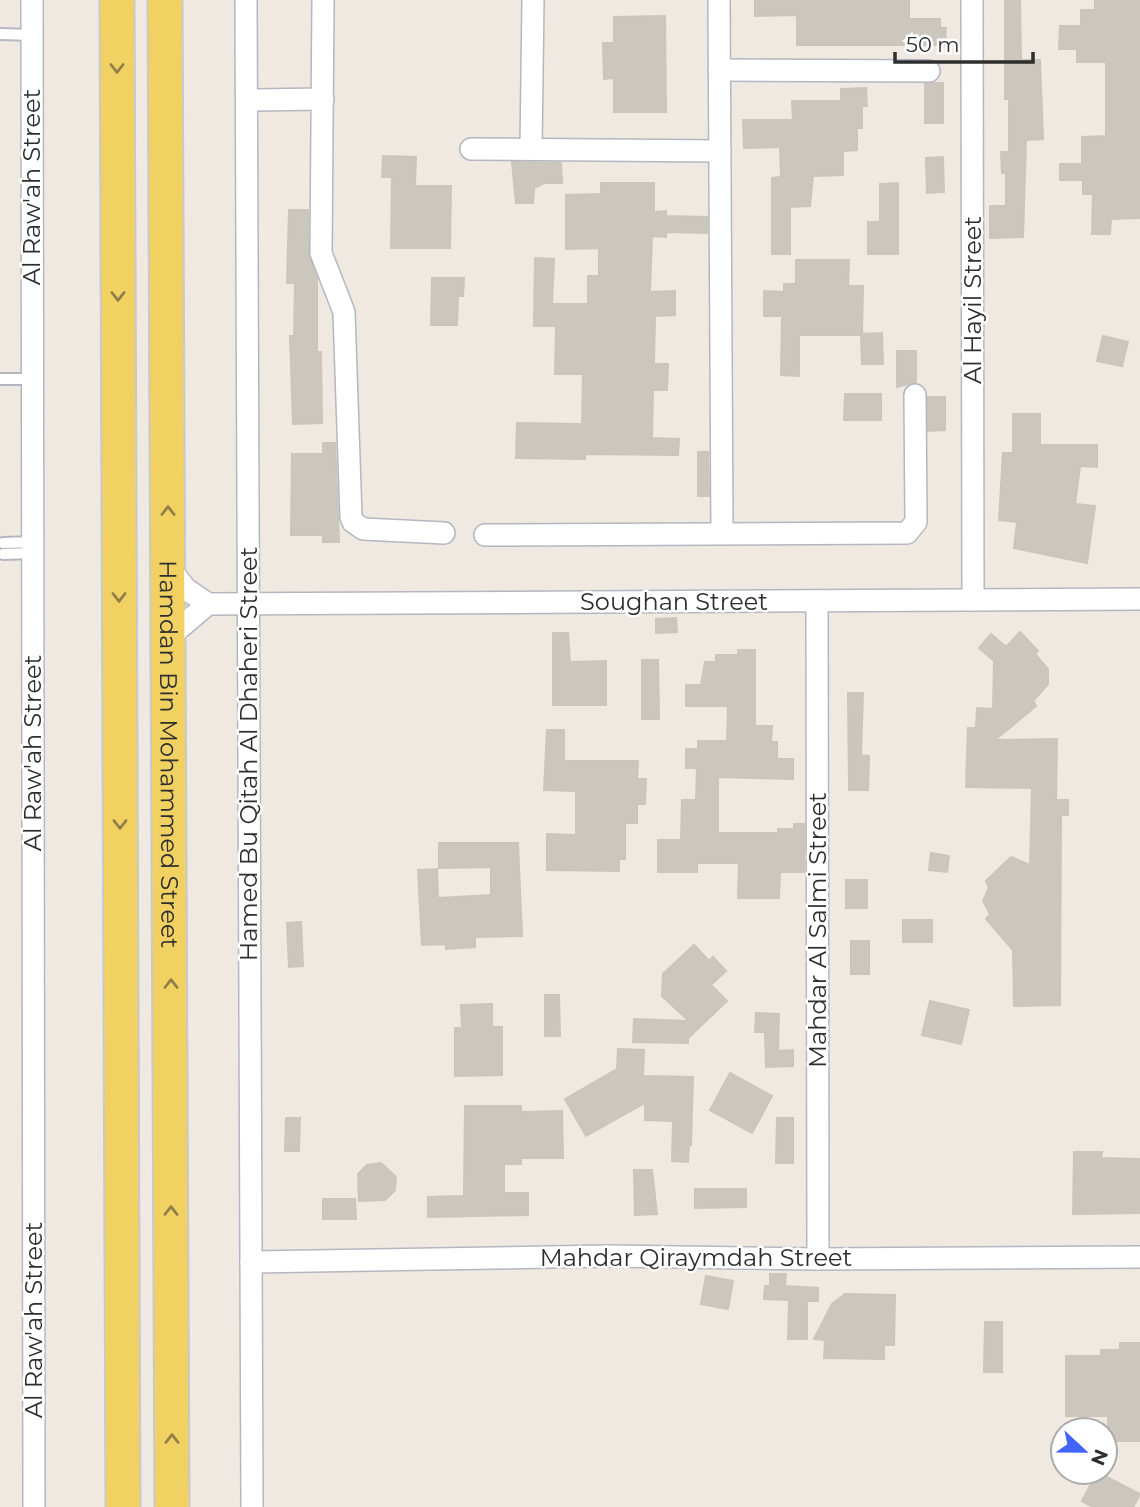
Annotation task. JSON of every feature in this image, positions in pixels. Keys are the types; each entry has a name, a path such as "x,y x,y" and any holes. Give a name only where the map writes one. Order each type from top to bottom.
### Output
{"main road":[{"name":"Hamdan Bin Mohammed Street","path":"117,0 123,1507"},
{"name":"Hamdan Bin Mohammed Street","path":"165,0 172,1507"}],"street":[{"name":"Al Raw'ah Street","path":"32,0 34,1507"},
{"name":"Hamed Bu Qitah Al Dhaheri Street","path":"246,0 252,1507"},
{"path":"323,0 321,253 344,312 351,517 353,522 363,528 444,533"},
{"path":"531,149 533,0"},
{"path":"719,0 722,533"},
{"name":"Al Hayil Street","path":"972,0 973,600"},
{"path":"719,70 929,71"},
{"path":"247,100 323,99"},
{"path":"471,149 720,151"},
{"path":"485,536 900,534 913,529 916,522 915,395"},
{"path":"168,567 186,589 208,604 169,637"},
{"name":"Soughan Street","path":"208,604 1140,599"},
{"name":"Mahdar Al Salmi Street","path":"817,601 818,1259"},
{"name":"Mahdar Qiraymdah Street","path":"251,1262 609,1256 818,1259 1140,1256"}],"lane":[{"path":"0,34 32,35"},
{"path":"0,379 32,379"},
{"path":"3,548 33,547"}],"building":[{"path":"755,0 909,0 909,19 940,19 940,28 946,28 945,45 797,45 797,15 755,16"},
{"path":"1005,0 1020,0 1021,60 1040,60 1043,139 1026,140 1023,237 990,238 990,206 1006,206 1006,173 1002,173 1001,152 1009,152 1009,99 1005,99"},
{"path":"1095,0 1140,0 1140,218 1111,219 1110,234 1092,234 1093,194 1083,194 1083,180 1060,180 1060,164 1082,164 1082,137 1106,136 1106,62 1077,62 1077,49 1059,49 1060,26 1081,26 1081,10 1095,10"},
{"path":"665,16 666,112 614,112 614,78 604,79 603,43 614,43 614,17"},
{"path":"943,83 943,123 925,123 925,84"},
{"path":"866,88 867,106 862,106 862,128 857,128 857,150 843,151 843,175 813,176 810,206 790,207 790,254 772,254 772,178 781,177 780,147 744,148 743,120 793,120 792,101 841,101 841,89"},
{"path":"383,156 416,157 415,186 451,186 450,248 391,248 392,177 382,177"},
{"path":"943,157 944,192 927,193 926,158"},
{"path":"512,162 561,163 562,183 544,183 534,188 533,203 516,203"},
{"path":"601,183 654,183 654,212 666,211 666,216 707,217 707,233 666,232 666,237 652,236 650,292 675,291 675,315 655,316 654,364 668,364 667,390 653,390 652,438 679,439 678,455 585,454 585,459 516,458 517,423 582,424 583,374 555,374 556,326 534,326 535,258 554,259 552,304 588,304 588,276 599,276 599,248 566,249 566,195 601,194"},
{"path":"898,183 898,254 868,254 868,222 880,222 880,184"},
{"path":"289,210 308,210 308,253 317,278 317,352 321,352 322,423 293,424 290,336 294,336 295,283 287,283"},
{"path":"796,260 849,260 848,286 863,286 862,334 882,333 883,364 862,364 861,335 799,335 799,376 781,375 782,316 764,316 764,291 784,292 784,284 796,284"},
{"path":"432,278 464,278 463,296 458,296 457,325 431,325"},
{"path":"1103,336 1128,342 1122,366 1097,361"},
{"path":"897,351 916,351 916,382 897,387"},
{"path":"845,394 881,394 881,420 844,420"},
{"path":"928,397 945,397 945,430 928,431"},
{"path":"1013,414 1040,414 1040,445 1097,445 1097,467 1080,466 1075,504 1095,506 1087,563 1014,548 1017,522 999,520 1003,453 1013,453"},
{"path":"323,443 335,443 339,542 323,542 323,535 291,535 292,454 323,454"},
{"path":"698,452 708,452 709,496 698,496"},
{"path":"676,618 677,632 656,633 656,619"},
{"path":"1020,632 1038,651 1035,654 1048,669 1048,684 1033,701 1036,706 995,740 1057,739 1056,800 1068,800 1068,815 1061,815 1060,1005 1014,1006 1013,950 986,919 990,914 983,901 989,888 986,881 1011,857 1030,865 1032,788 966,787 968,728 976,728 977,708 993,709 994,661 979,648 991,634 1006,647"},
{"path":"553,633 568,633 570,662 606,661 606,705 553,705"},
{"path":"738,650 755,650 755,726 772,726 771,742 777,742 777,759 793,759 793,779 718,777 718,833 778,833 778,829 794,829 794,824 804,824 804,872 780,872 779,898 738,898 739,863 697,863 697,872 658,872 658,840 681,840 682,800 696,800 697,768 686,768 686,749 698,749 698,741 727,741 728,706 686,706 686,685 701,685 705,662 716,662 716,655 738,655"},
{"path":"642,660 658,660 659,719 642,719"},
{"path":"848,693 863,693 861,755 854,755 869,756 868,790 849,790"},
{"path":"547,730 564,730 564,761 638,761 637,779 646,779 645,804 637,804 637,823 625,823 625,859 619,859 619,871 547,870 547,834 576,835 576,791 544,790"},
{"path":"439,843 518,843 522,936 475,937 475,947 446,949 446,944 422,945 418,870 437,869 438,898 491,895 491,867 439,868"},
{"path":"931,853 949,856 947,872 929,870"},
{"path":"846,880 867,880 867,908 846,908"},
{"path":"903,920 932,920 932,942 903,942"},
{"path":"301,922 303,966 289,967 287,923"},
{"path":"851,941 869,941 869,974 851,974"},
{"path":"694,945 709,961 713,957 726,971 711,985 727,1001 688,1038 688,1043 633,1042 634,1019 689,1021 662,996 663,974"},
{"path":"545,995 559,995 560,1036 545,1036"},
{"path":"930,1001 969,1010 961,1044 922,1035"},
{"path":"492,1004 492,1027 502,1027 502,1075 455,1076 455,1028 462,1028 461,1005"},
{"path":"756,1013 779,1014 778,1051 793,1050 793,1066 766,1067 765,1032 755,1032"},
{"path":"618,1049 644,1050 643,1076 693,1077 688,1162 672,1161 673,1121 645,1120 645,1103 586,1136 565,1099 617,1069"},
{"path":"730,1073 772,1096 752,1133 710,1110"},
{"path":"465,1106 521,1106 521,1112 562,1111 563,1158 521,1158 521,1164 504,1164 504,1193 528,1193 528,1215 428,1217 428,1197 464,1196"},
{"path":"286,1118 300,1118 299,1151 285,1151"},
{"path":"777,1118 793,1118 793,1163 776,1163"},
{"path":"1074,1152 1102,1152 1101,1158 1140,1159 1140,1213 1073,1214"},
{"path":"381,1163 396,1177 395,1190 385,1200 359,1201 358,1174 367,1165"},
{"path":"634,1170 652,1170 657,1214 635,1215"},
{"path":"695,1189 746,1189 746,1207 695,1208"},
{"path":"323,1199 355,1199 356,1219 323,1219"},
{"path":"770,1274 786,1274 785,1286 818,1288 818,1301 807,1301 807,1339 788,1339 789,1300 764,1299 765,1286 770,1286"},
{"path":"706,1276 733,1281 728,1309 701,1304"},
{"path":"845,1294 895,1295 894,1345 884,1345 884,1359 824,1358 825,1340 814,1339 832,1304"},
{"path":"985,1322 1002,1322 1002,1372 984,1372"},
{"path":"1120,1343 1140,1343 1140,1441 1119,1441 1119,1416 1066,1416 1066,1356 1101,1356 1101,1350 1120,1350"},
{"path":"1119,1483 1140,1494 1133,1507 1093,1507 1082,1501 1090,1486 1119,1486"}]}
